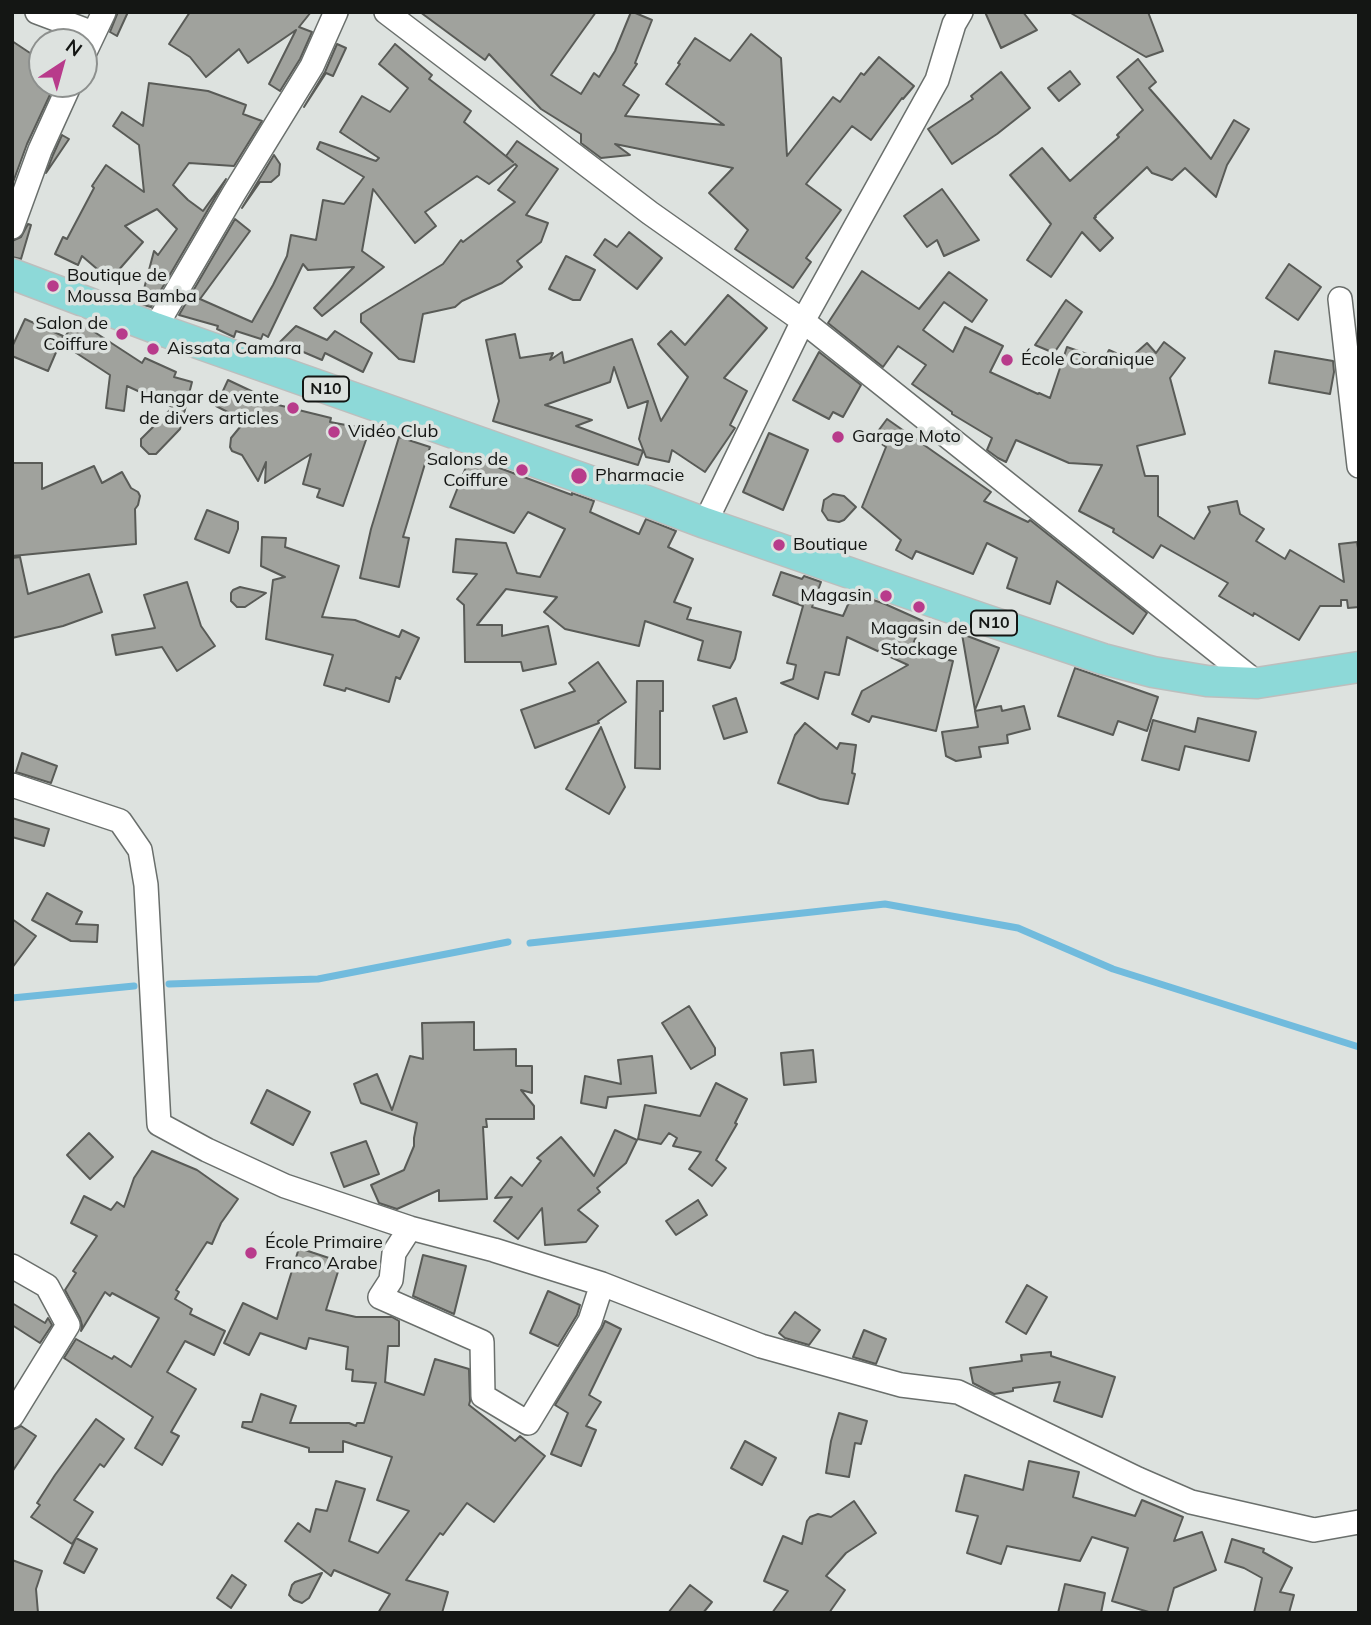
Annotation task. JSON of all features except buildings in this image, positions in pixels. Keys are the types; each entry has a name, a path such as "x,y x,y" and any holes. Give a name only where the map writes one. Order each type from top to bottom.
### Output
{"main road":[{"name":"N10","path":"12,274 155,328 705,523 1103,659 1153,672 1207,681 1257,682 1359,667"}],"street":[{"path":"37,12 64,28"},
{"path":"96,28 104,12"},
{"path":"155,328 312,66 336,12"},
{"path":"386,12 650,213 803,321 1257,682"},
{"path":"705,523 803,321 937,80 954,24 961,12"},
{"path":"12,227 40,150 64,98"},
{"path":"1340,299 1359,466"},
{"path":"12,785 120,821 140,850 146,885 159,1124 207,1150 285,1186 410,1228 494,1250 602,1284 761,1346 901,1385 958,1392 1191,1502 1314,1530 1359,1522"},
{"path":"410,1228 394,1253 391,1280 380,1297 482,1342 483,1396 528,1423 590,1321 602,1284"},
{"path":"12,1266 47,1286 68,1325 12,1416"}],"waterway":[{"path":"530,943 885,904 1018,928 1113,969 1359,1047"},
{"path":"169,984 318,979 508,942"},
{"path":"12,998 134,986"}],"place":[{"name":"Boutique de Moussa Bamba","path":"53,286"},
{"name":"Salon de Coiffure","path":"122,334"},
{"name":"Aissata Camara","path":"153,349"},
{"name":"École Coranique","path":"1007,360"},
{"name":"Hangar de vente de divers articles","path":"293,408"},
{"name":"Vidéo Club","path":"334,432"},
{"name":"Garage Moto","path":"838,437"},
{"name":"Salons de Coiffure","path":"522,470"},
{"name":"Pharmacie","path":"579,476"},
{"name":"Boutique","path":"779,545"},
{"name":"Magasin","path":"886,596"},
{"name":"Magasin de Stockage","path":"919,607"},
{"name":"École Primaire Franco Arabe","path":"251,1253"}]}
